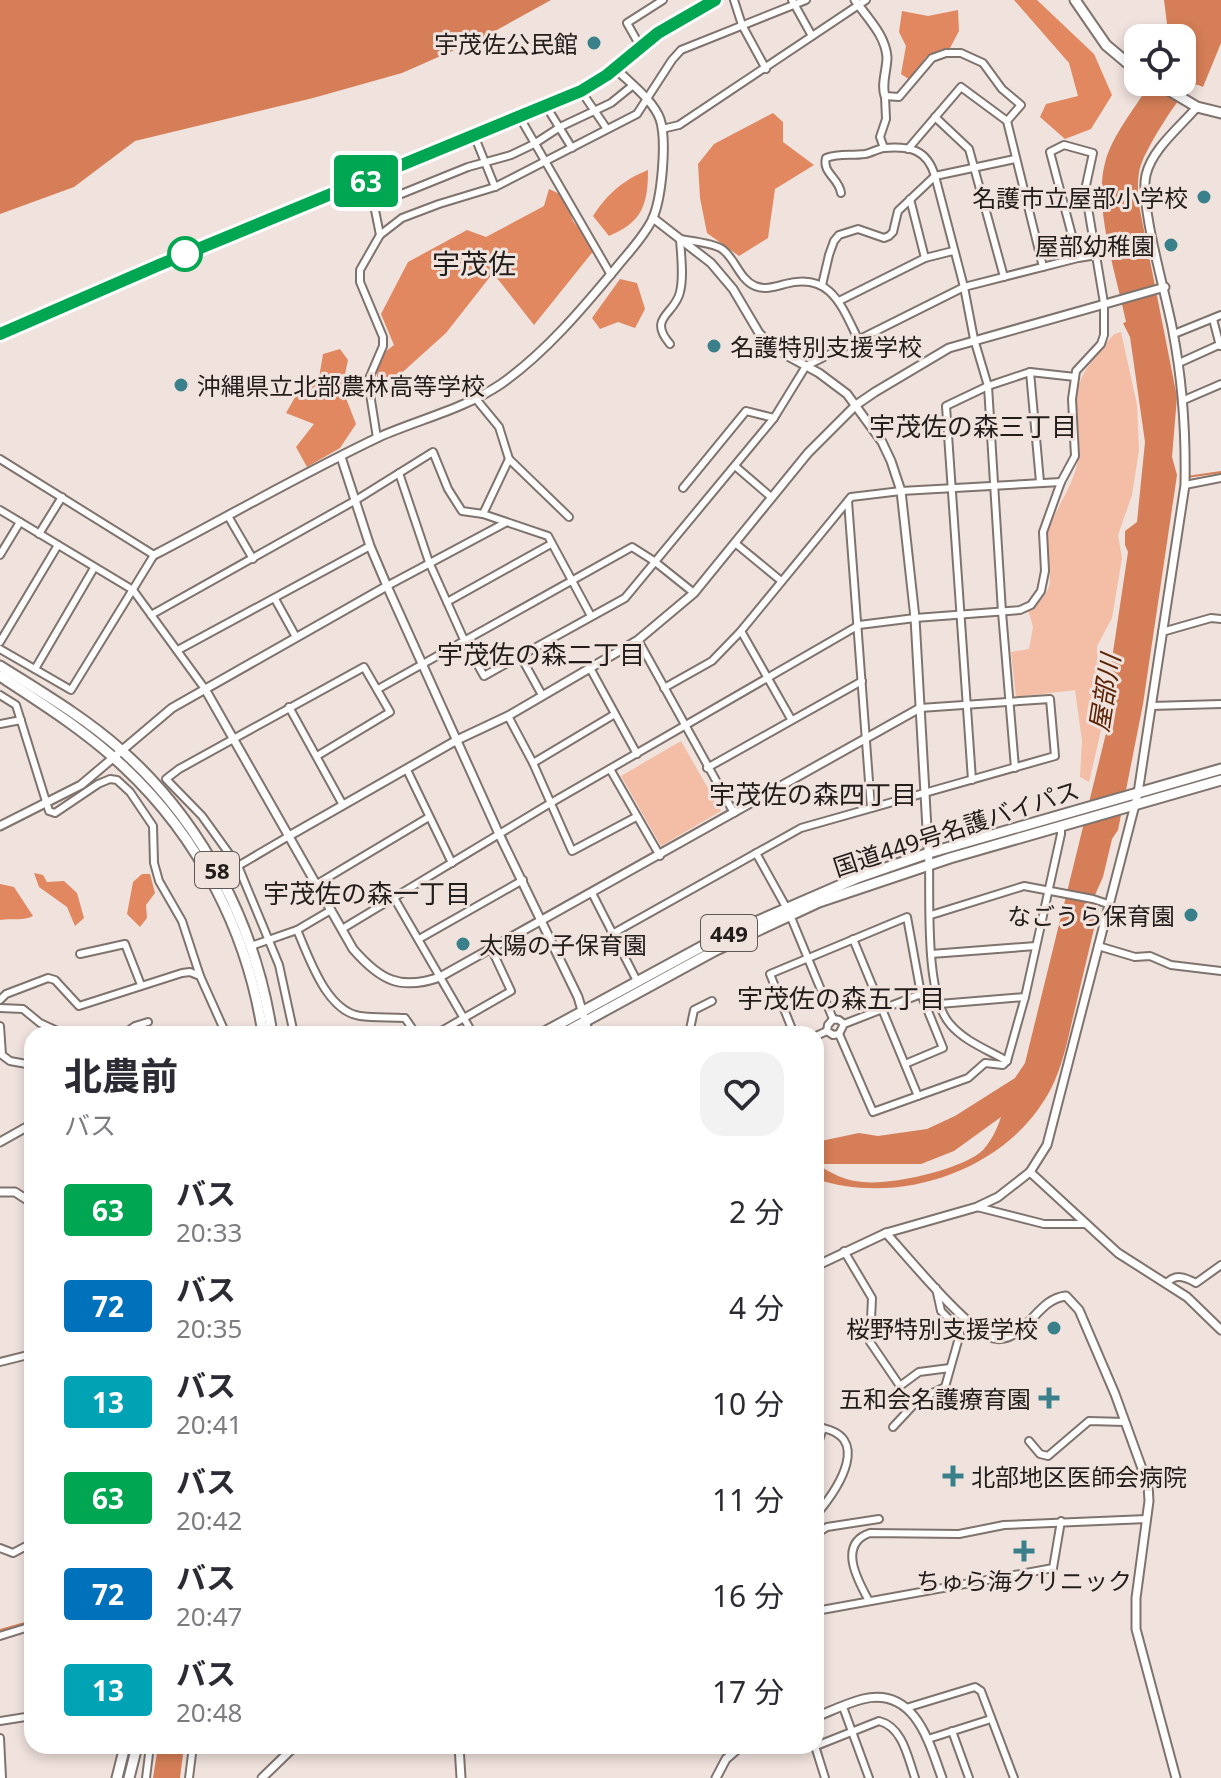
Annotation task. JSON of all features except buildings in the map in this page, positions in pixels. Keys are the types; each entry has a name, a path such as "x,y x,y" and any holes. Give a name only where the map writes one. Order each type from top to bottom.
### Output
{"highway":[{"path":"0,334 581,91 616,69 640,46 684,16 715,0"},
{"path":"1075,0 1106,45 1124,60"},
{"path":"1178,96 1197,107 1221,113"},
{"name":"58","path":"0,666 121,749 161,791 207,852 251,946 270,1026"},
{"name":"58","path":"0,676 113,757 168,815 213,882 242,945 262,1026"},
{"name":"国道449号名護バイパス","path":"929,859 1221,769"},
{"name":"国道449号名護バイパス","path":"577,1026 788,911 857,878 1077,822 1221,780"},
{"name":"国道449号名護バイパス","path":"555,1026 714,940 788,911"},
{"path":"117,1778 123,1754"},
{"path":"129,1778 135,1754"}],"street":[{"path":"627,23 663,0"},
{"path":"734,0 742,25 766,69"},
{"path":"377,438 368,381 380,355 383,337 360,282 360,270 380,235 402,218 495,187 637,114 681,50 793,2 806,0"},
{"path":"662,129 679,125 766,69 856,2 866,0"},
{"path":"793,2 812,36"},
{"path":"856,2 885,47 887,59 883,91 886,119 880,137 884,148"},
{"path":"622,16 640,46"},
{"path":"885,96 899,97 932,58 946,53 961,53 983,63 1002,89 1021,105 1007,121"},
{"path":"0,649 71,690 154,555 377,438 476,399 535,357 611,275 653,218 662,166 662,129 656,111 616,69"},
{"path":"374,205 534,144 560,127 611,103 632,86"},
{"path":"908,149 961,87 1007,121 1043,267"},
{"path":"581,91 607,129"},
{"path":"546,106 572,148"},
{"path":"824,1258 886,1233 977,1207 1010,1190 1030,1172 1047,1145 1054,1125 1133,794 1151,706 1185,485 1184,400 1174,334 1146,204 1146,174 1155,155 1197,107"},
{"path":"519,116 611,275"},
{"path":"935,117 969,149 1004,277"},
{"path":"474,135 495,187"},
{"path":"342,929 549,804 859,625 1002,612 1031,605 1041,591 1045,571 1043,532 1061,482 1075,456 1072,399 1076,371 1101,344 1104,303 1085,190 1093,153 1064,145 1050,152 1078,258"},
{"path":"841,193 840,186 826,169 826,158 835,154 866,154 884,148 908,149 924,153 931,162 988,386 1015,768"},
{"path":"822,285 829,255 839,235 858,229 884,238 889,236 893,232 898,211 935,176 1015,159"},
{"path":"362,183 374,205 380,235"},
{"path":"910,199 925,258"},
{"path":"653,218 711,263 733,289 759,333 773,348 838,385 882,442 901,491 915,618 935,990 951,1025 963,1036 1007,1061"},
{"path":"680,239 722,248 748,282 757,287 774,288 801,280 813,280 822,285 839,301 858,339"},
{"path":"670,344 661,327 681,290 680,239"},
{"path":"839,301 925,258 953,251"},
{"path":"399,473 429,562 484,676 625,598 774,418 806,366 964,287 1097,255"},
{"path":"238,866 638,640 694,593 808,453 856,405 920,363 974,339 1162,288"},
{"path":"1174,334 1221,315"},
{"path":"1179,363 1221,345 1213,319"},
{"path":"972,780 946,406 988,386 1030,372 1075,377"},
{"path":"1030,372 1040,482"},
{"path":"1184,400 1221,384"},
{"path":"476,399 499,427 509,459 569,517"},
{"path":"683,488 746,411 774,418"},
{"path":"151,615 356,500 433,452 448,489 462,511 483,514 548,536 591,616"},
{"path":"341,457 370,546 387,586 499,834 541,919 586,1026"},
{"path":"0,459 154,555"},
{"path":"483,514 509,459"},
{"path":"735,466 771,497"},
{"path":"1185,485 1221,478"},
{"path":"664,688 712,661 741,631 851,497 901,491 1061,482"},
{"path":"39,534 62,497"},
{"path":"848,500 871,808"},
{"path":"0,510 133,590 205,689 353,949 382,978 399,983 422,983 440,977 920,708 1050,699 1055,756 801,828 612,934"},
{"path":"228,516 253,559"},
{"path":"0,555 20,522"},
{"path":"0,826 81,785 172,708 429,562 505,523"},
{"path":"735,543 780,580"},
{"path":"447,602 551,544"},
{"path":"0,642 58,545"},
{"path":"178,650 370,546"},
{"path":"378,689 632,547 694,593"},
{"path":"35,669 94,568"},
{"path":"275,599 296,637"},
{"path":"1162,632 1211,618 1221,619"},
{"path":"741,631 791,719"},
{"path":"638,640 734,813"},
{"path":"521,657 542,695"},
{"path":"292,1026 279,965 238,866 202,816 166,779 364,667 390,712 317,756"},
{"path":"590,668 637,754"},
{"path":"707,768 862,681"},
{"path":"0,695 16,705 49,811 55,813 105,780 117,780 130,792 153,826 156,872 182,921 200,976 222,1026"},
{"path":"1151,706 1221,704"},
{"path":"289,707 343,805"},
{"path":"533,763 615,714"},
{"path":"508,716 533,763 572,851 636,817"},
{"path":"0,724 21,720"},
{"path":"610,769 660,856"},
{"path":"407,770 452,863"},
{"path":"317,884 429,817"},
{"path":"839,1034 873,1112 968,1078 985,1063 1003,1065 1007,1061 1025,997 1061,826"},
{"path":"756,853 788,911 833,1019"},
{"path":"419,939 523,880"},
{"path":"931,915 1024,886 1108,904"},
{"path":"592,893 637,981"},
{"path":"393,896 468,1026"},
{"path":"251,946 297,930 331,910"},
{"path":"791,1026 770,974 907,917 921,994 943,1048 905,1064"},
{"path":"297,930 317,976 337,1003 354,1015 405,1018 410,1026"},
{"path":"853,939 918,1096"},
{"path":"80,954 125,944 141,985"},
{"path":"931,954 1036,946"},
{"path":"1098,946 1135,957 1150,956 1171,965 1221,971"},
{"path":"450,1026 511,991 491,948"},
{"path":"0,1000 6,994 48,978 55,980 79,1006 182,973 200,976"},
{"path":"839,1034 844,1024 921,994"},
{"path":"939,1004 1025,997"},
{"path":"691,1026 694,1010 712,1001"},
{"path":"0,1008 23,1009 47,1026"},
{"path":"833,1019 844,1024"},
{"path":"827,1031 833,1019"},
{"path":"135,1026 148,1022"},
{"path":"0,1026 0,1066"},
{"path":"827,1031 833,1035 839,1034"},
{"path":"2,1055 10,1061 24,1064"},
{"path":"0,1142 24,1128"},
{"path":"1030,1172 1118,1253 1199,1306 1221,1330"},
{"path":"0,1192 15,1192 24,1198"},
{"path":"977,1207 1044,1224 1086,1224"},
{"path":"886,1233 967,1319 996,1339 1017,1332 1051,1300 1066,1296 1079,1310 1148,1485 1149,1501 1136,1598 1136,1629 1176,1778"},
{"path":"844,1251 872,1298 870,1342 900,1386"},
{"path":"1166,1284 1170,1278 1177,1277 1196,1283 1221,1265"},
{"path":"893,1427 918,1400 942,1390 950,1368 960,1334 959,1329 941,1311 936,1287"},
{"path":"0,1362 24,1356"},
{"path":"896,1399 900,1386 919,1372 950,1368"},
{"path":"1029,1441 1040,1454 1048,1456 1089,1421 1125,1422"},
{"path":"824,1431 843,1441 849,1460 824,1504"},
{"path":"824,1529 879,1519"},
{"path":"869,1601 856,1576 852,1552 862,1535 882,1531 959,1534 1004,1525 1147,1519"},
{"path":"824,1609 1053,1568 1061,1521"},
{"path":"0,1548 13,1553 24,1547"},
{"path":"0,1636 24,1628"},
{"path":"906,1708 975,1687 981,1691 1014,1778"},
{"path":"824,1714 870,1699 893,1702 906,1708 921,1723 942,1778"},
{"path":"843,1707 869,1778"},
{"path":"0,1721 24,1717"},
{"path":"928,1739 991,1719"},
{"path":"824,1743 879,1721 886,1723 900,1736 915,1778"},
{"path":"952,1731 969,1778"},
{"path":"0,1738 2,1778"},
{"path":"146,1778 149,1754"},
{"path":"189,1778 192,1754"},
{"path":"262,1778 287,1754"},
{"path":"460,1754 461,1778"},
{"path":"716,1778 728,1754"},
{"path":"818,1754 825,1778"}],"shaded area":[{"path":"0,0 551,0 486,36 402,73 135,141 74,187 0,214"},
{"path":"1014,0 1037,0 1094,54 1112,95 1091,129 1065,139 1040,117 1046,104 1078,96 1069,63"},
{"path":"1164,0 1221,0 1221,43 1203,87 1197,85 1196,24 1167,24"},
{"path":"958,10 959,31 950,48 926,57 910,80 901,74 906,46 899,32 902,11 928,16"},
{"path":"1142,96 1182,96 1142,162 1138,200 1177,397 1172,457 1177,475 1143,704 1118,830 1112,839 1103,877 1095,895 1099,908 1062,1063 1037,1110 1014,1136 986,1157 954,1173 920,1183 885,1188 850,1187 824,1181 824,1168 851,1180 891,1181 926,1175 973,1157 986,1146 1001,1117 954,1151 921,1164 824,1164 824,1140 859,1133 878,1136 927,1129 955,1116 1015,1078 1025,1063 1111,713 1106,699 1128,552 1125,531 1137,522 1145,442 1130,337 1123,323 1126,322 1112,264 1102,200 1105,163 1125,121"},
{"path":"773,113 783,122 783,142 814,165 775,189 768,238 739,256 707,233 700,198 698,164 714,144"},
{"path":"648,170 647,193 641,211 629,225 609,236 593,216 616,188"},
{"path":"549,189 564,196 573,221 595,249 534,325 493,273 446,333 396,378 377,383 377,358 394,345 381,314 408,262 467,230 486,237 544,206"},
{"path":"620,279 637,283 645,309 635,328 618,322 600,329 592,318"},
{"path":"1121,332 1137,405 1139,450 1132,495 1118,535 1122,558 1112,618 1097,646 1102,726 1089,782 1080,777 1082,741 1075,690 1016,697 1011,652 1029,649 1033,627 1028,610 1041,600 1050,581 1046,541 1052,520 1076,468 1079,449 1077,398 1081,379 1114,334"},
{"path":"340,349 348,360 342,388 356,424 340,448 307,467 296,447 314,424 286,413 298,392 319,378 323,354"},
{"path":"681,741 721,811 661,846 621,776"},
{"path":"34,873 43,875 47,882 64,881 77,893 84,918 75,926 67,907 39,887"},
{"path":"142,874 150,874 155,893 146,905 147,918 140,927 127,914 133,882"},
{"path":"0,884 14,887 33,916 0,920"},
{"path":"157,1754 183,1754 180,1778 153,1778"}],"waterway":[{"path":"1187,477 1221,472"},
{"path":"0,1630 24,1623"}],"bus line":[{"name":"63","path":"0,334 581,91 616,69 658,33 715,0"}],"place":[{"name":"宇茂佐公民館","path":"594,43"},
{"name":"名護市立屋部小学校","path":"1204,197"},
{"name":"屋部幼稚園","path":"1171,245"},
{"name":"名護特別支援学校","path":"714,346"},
{"name":"沖縄県立北部農林高等学校","path":"181,385"},
{"name":"なごうら保育園","path":"1191,915"},
{"name":"太陽の子保育園","path":"463,944"},
{"name":"桜野特別支援学校","path":"1054,1328"},
{"name":"五和会名護療育園","path":"1049,1398"},
{"name":"北部地区医師会病院","path":"953,1476"},
{"name":"ちゅら海クリニック","path":"1024,1551"}],"district":[{"name":"宇茂佐","path":"474,263"},
{"name":"宇茂佐の森三丁目","path":"973,426"},
{"name":"宇茂佐の森二丁目","path":"541,654"},
{"name":"宇茂佐の森四丁目","path":"813,794"},
{"name":"宇茂佐の森一丁目","path":"367,893"},
{"name":"宇茂佐の森五丁目","path":"841,998"}],"water label":[{"name":"屋部川","path":"1104,693"}]}
